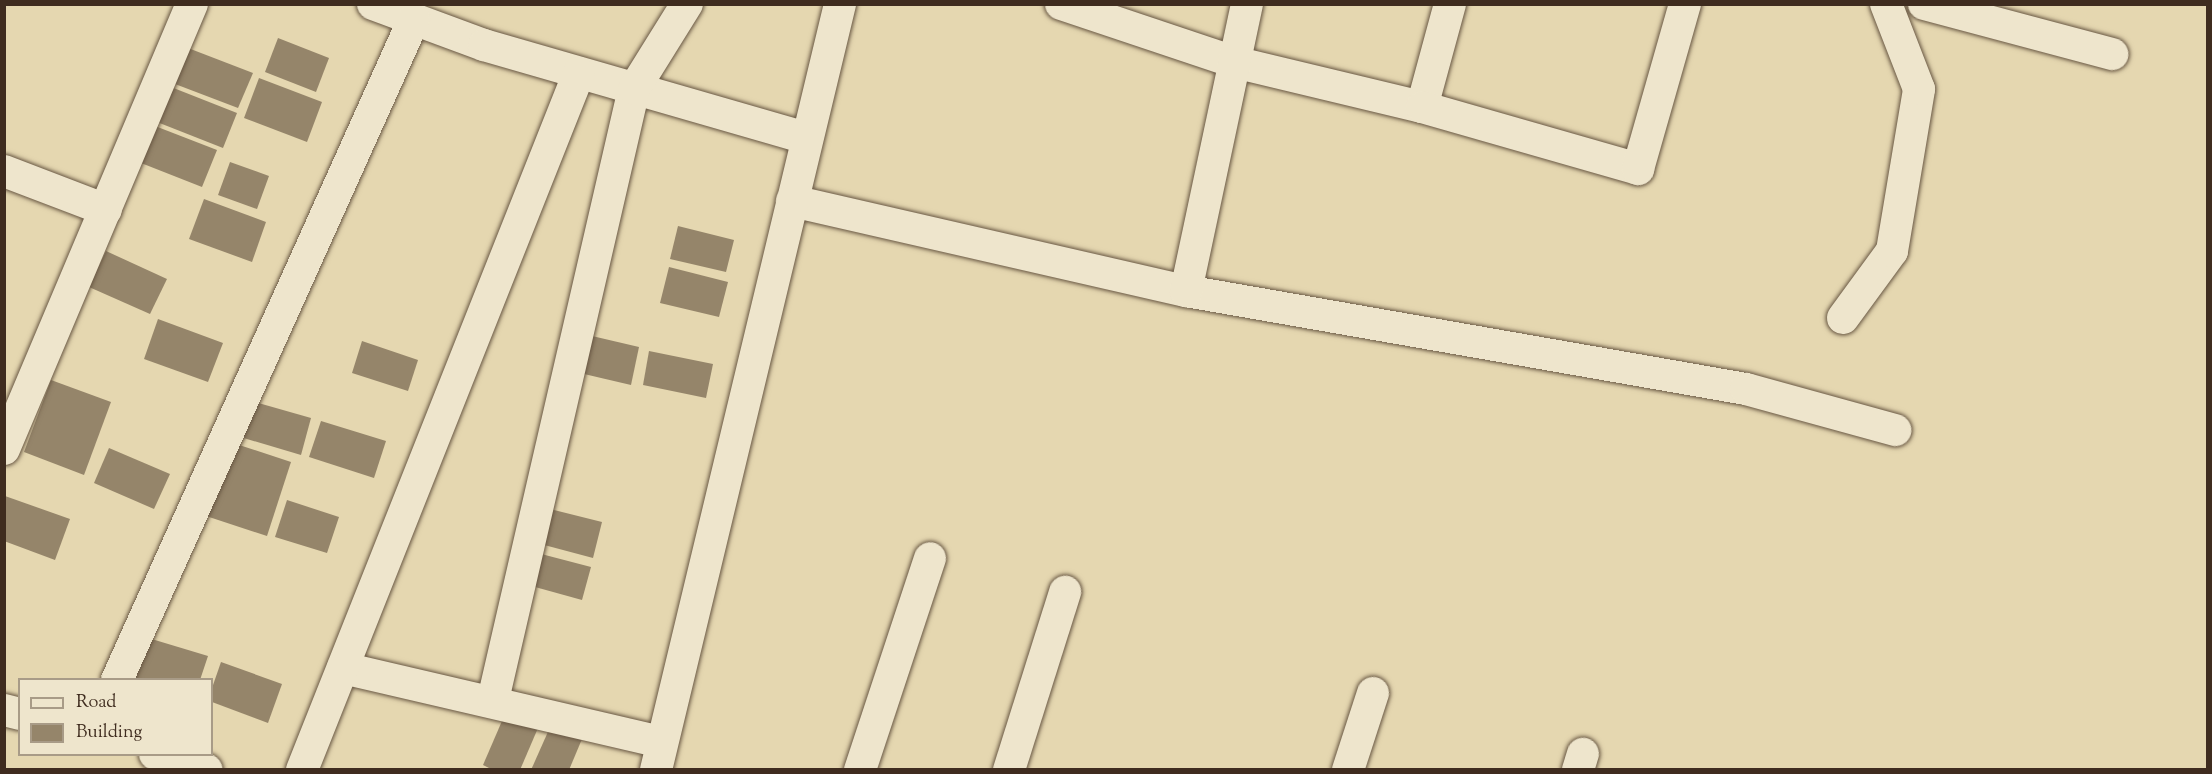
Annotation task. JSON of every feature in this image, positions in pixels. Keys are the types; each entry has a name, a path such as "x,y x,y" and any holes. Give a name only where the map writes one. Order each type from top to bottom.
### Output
{"street":[{"path":"4,449 192,4"},
{"path":"373,4 579,73 807,138"},
{"path":"493,700 634,88 687,4"},
{"path":"343,668 659,756 840,4"},
{"path":"1061,4 1234,62 1422,107 1638,169 1685,4"},
{"path":"1186,291 1247,4"},
{"path":"1422,107 1450,4"},
{"path":"1843,318 1892,251 1919,89 1886,4"},
{"path":"1924,4 2112,54"},
{"path":"118,678 414,19"},
{"path":"302,770 579,73"},
{"path":"4,171 106,210"},
{"path":"792,201 1186,291 1746,389 1895,430"},
{"path":"860,770 930,558"},
{"path":"1009,770 1065,592"},
{"path":"1348,770 1373,693"},
{"path":"162,756 207,770"}],"building":[{"path":"278,38 329,58 316,92 265,72"},
{"path":"188,48 253,73 238,108 175,84"},
{"path":"259,78 322,102 307,142 244,118"},
{"path":"171,87 237,113 223,148 157,122"},
{"path":"155,126 217,150 202,187 141,163"},
{"path":"230,162 269,176 257,209 218,195"},
{"path":"204,199 266,222 252,262 189,239"},
{"path":"678,226 734,240 726,272 670,259"},
{"path":"106,251 167,279 150,314 89,287"},
{"path":"669,267 728,282 719,317 660,303"},
{"path":"158,319 223,343 208,382 144,359"},
{"path":"575,332 639,347 631,385 567,370"},
{"path":"362,341 418,360 408,391 352,373"},
{"path":"649,351 713,364 706,398 643,385"},
{"path":"51,380 111,402 84,475 24,452"},
{"path":"248,400 311,418 301,455 237,436"},
{"path":"321,421 386,441 374,478 309,457"},
{"path":"227,441 291,462 267,536 203,515"},
{"path":"109,448 170,474 154,509 94,483"},
{"path":"5,496 70,519 55,560 4,541"},
{"path":"287,500 339,517 327,553 275,537"},
{"path":"542,507 602,522 593,558 533,542"},
{"path":"526,550 591,567 582,600 517,582"},
{"path":"145,637 208,656 201,678 133,678"},
{"path":"221,662 282,684 268,723 213,702 213,685"},
{"path":"505,714 538,728 520,770 493,770 483,765"},
{"path":"551,725 582,739 569,770 531,770"}]}
